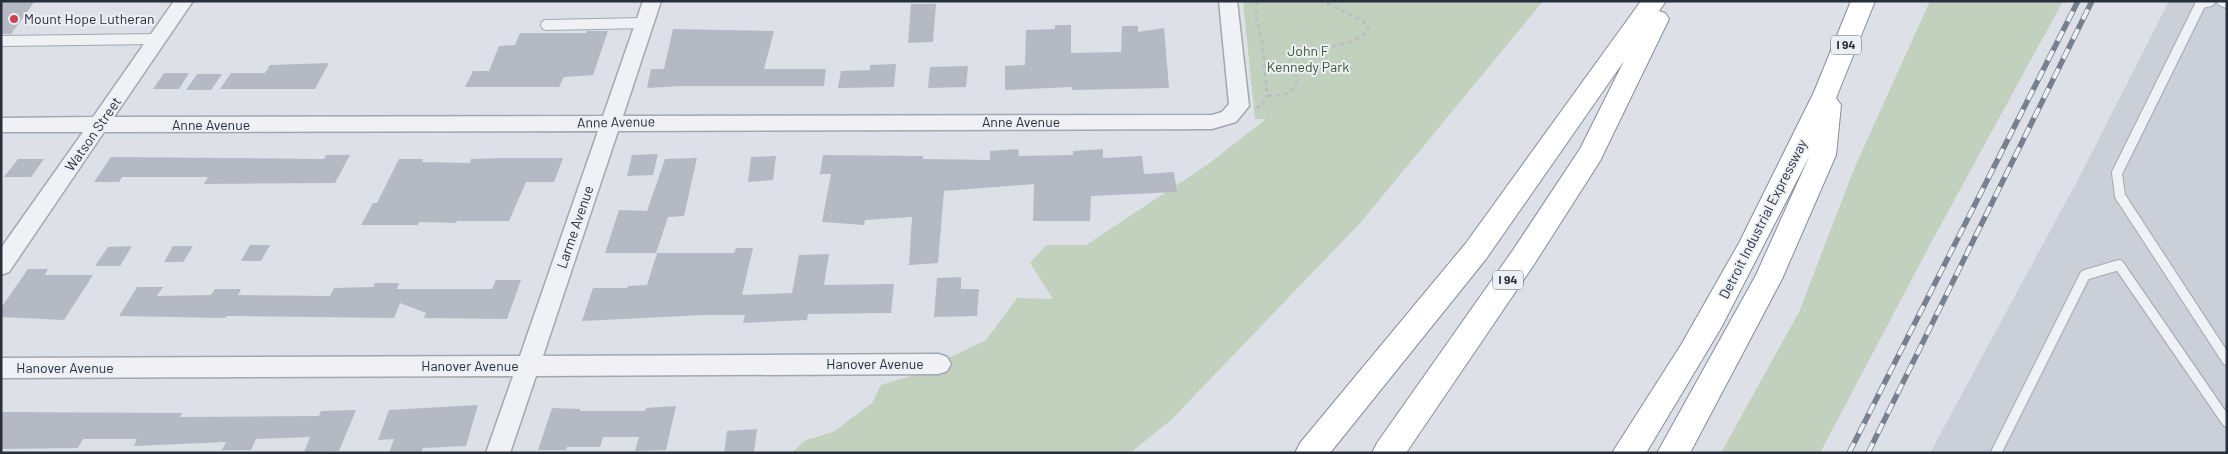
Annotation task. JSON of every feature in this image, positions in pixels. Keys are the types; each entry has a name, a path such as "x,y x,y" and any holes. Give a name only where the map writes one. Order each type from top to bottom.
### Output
{"highway":[{"path":"1311,453 1476,251 1654,1"},
{"name":"I 94","path":"1388,453 1518,266 1591,154 1666,1"},
{"name":"Detroit Industrial Expressway","path":"1628,453 1741,268 1829,89 1863,1"},
{"path":"1673,453 1768,279 1823,155 1829,89"}],"street":[{"name":"Watson Street","path":"1,266 184,1"},
{"name":"Larme Avenue","path":"498,453 652,1"},
{"name":"Anne Avenue","path":"1,124 1212,122 1229,117 1238,106 1228,1"},
{"name":"Hanover Avenue","path":"1,368 939,364"}],"lane":[{"path":"2210,1 2201,3 2117,173 2120,196 2227,360"},
{"path":"2222,1 2227,3"},
{"path":"546,25 645,23"},
{"path":"1,41 158,39"},
{"path":"1996,453 2085,275 2119,265 2227,422"}],"path":[{"path":"1257,1 1256,16 1262,42 1267,95 1275,97 1284,96 1293,88 1296,81 1290,62 1292,55 1352,42 1363,38 1368,32 1368,26 1363,21 1322,1"}],"shaded area":[{"path":"2169,1 2227,1 2227,453 1930,453 2082,172"}],"green space":[{"name":"John F Kennedy Park","path":"1243,1 1543,1 1361,222 1170,421 1130,453 791,453 806,440 833,432 872,403 881,385 914,375 986,340 1017,298 1053,299 1030,263 1046,245 1086,245 1207,165 1266,119 1255,119"},
{"path":"1930,1 2063,1 1933,239 1820,453 1721,453 1799,312 1854,169"}],"building":[{"name":"Mount Hope Lutheran","path":"1,1 35,1 11,34 1,34"},
{"path":"911,4 936,4 933,42 908,43"},
{"path":"1055,25 1071,25 1071,53 1121,52 1122,26 1138,26 1138,32 1164,28 1169,88 1072,90 1072,87 1005,90 1005,66 1025,65 1026,30 1055,29"},
{"path":"673,29 774,31 764,69 826,69 824,86 681,86 647,88 651,69 664,69"},
{"path":"587,31 608,31 593,75 564,77 559,87 465,87 473,71 489,71 499,46 515,45 520,33 586,33"},
{"path":"329,63 315,89 220,89 231,73 265,73 270,65"},
{"path":"896,64 894,87 838,88 841,71 870,70 870,65"},
{"path":"968,66 966,87 928,88 930,67"},
{"path":"164,73 189,73 179,89 153,89"},
{"path":"197,74 222,74 211,90 186,90"},
{"path":"1018,149 1019,156 1073,155 1073,151 1103,149 1103,158 1142,156 1144,174 1174,172 1177,192 1091,196 1090,221 1033,221 1034,184 944,191 938,263 909,265 912,217 865,220 864,225 822,222 831,174 820,174 823,155 923,156 923,159 990,160 990,151"},
{"path":"658,154 653,175 627,176 632,155"},
{"path":"326,155 350,155 335,183 204,184 208,177 122,177 119,182 94,182 111,157 324,159"},
{"path":"776,156 773,180 748,182 751,157"},
{"path":"563,158 554,182 526,182 509,221 419,222 418,225 361,225 373,203 377,203 399,159 423,159 422,162 470,163 471,159"},
{"path":"697,158 684,216 668,217 656,253 605,253 619,210 647,211 665,159"},
{"path":"18,159 44,159 31,177 4,177"},
{"path":"250,245 270,245 261,261 241,261"},
{"path":"132,246 120,266 95,266 108,247"},
{"path":"173,246 193,246 183,262 164,262"},
{"path":"736,248 753,248 742,295 792,293 799,255 829,254 824,285 894,284 891,313 808,314 807,320 743,323 745,315 703,315 582,321 593,288 627,288 628,286 647,285 657,253 734,253"},
{"path":"28,269 48,269 45,275 93,275 64,320 1,317 1,308"},
{"path":"961,277 961,289 979,289 977,316 934,317 937,278"},
{"path":"496,280 521,280 507,319 424,318 426,313 400,303 394,318 119,316 137,287 163,287 157,296 211,295 215,289 241,289 238,295 330,296 334,288 373,287 375,283 399,283 397,289 492,289"},
{"path":"478,405 466,446 423,448 421,453 389,453 394,439 378,440 389,410"},
{"path":"676,406 666,450 635,451 639,437 603,437 600,447 567,447 566,450 538,450 552,408 580,409 580,411 645,411 646,408"},
{"path":"356,410 339,451 304,452 310,437 256,439 251,450 222,450 226,442 134,446 137,439 83,439 78,448 1,449 1,412 182,413 180,417 319,416 321,411"},
{"path":"757,429 754,453 724,453 727,431"}],"railway":[{"path":"1849,453 2078,1"},
{"path":"1868,453 2092,1"}],"place":[{"name":"Mount Hope Lutheran","path":"14,19"}]}
